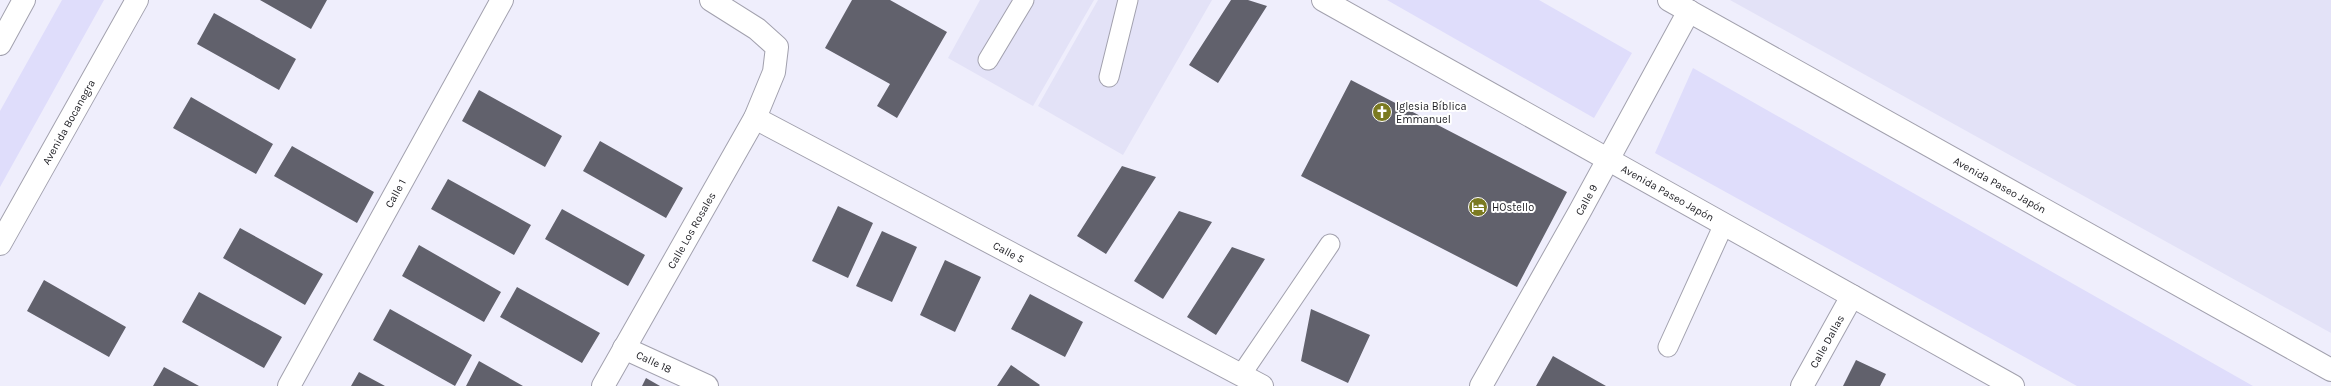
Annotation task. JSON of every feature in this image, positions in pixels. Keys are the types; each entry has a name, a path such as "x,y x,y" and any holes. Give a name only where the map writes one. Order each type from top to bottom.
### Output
{"street":[{"path":"0,44 24,0"},
{"name":"Avenida Bocanegra","path":"0,244 137,0"},
{"name":"Calle 1","path":"289,386 502,0"},
{"name":"Calle Los Rosales","path":"603,386 755,118 774,72 777,47 758,30 711,0"},
{"name":"Avenida Paseo Japón","path":"1323,0 2013,386"},
{"name":"Avenida Paseo Japón","path":"1669,0 2331,370"},
{"name":"Calle 9","path":"1481,386 1608,160 1689,11"},
{"name":"Calle 5","path":"755,118 1262,386"},
{"name":"Calle Dallas","path":"1802,386 1852,296"},
{"name":"Calle 18","path":"624,348 707,386"}],"lane":[{"path":"988,60 1024,0"},
{"path":"1108,77 1128,0"},
{"path":"1668,347 1724,224"},
{"path":"1241,375 1330,244"}],"shaded area":[{"path":"62,0 104,0 0,187 0,111"},
{"path":"980,0 1094,0 1033,106 948,58"},
{"path":"1098,0 1212,0 1123,155 1038,106"},
{"path":"1387,0 1539,0 1632,53 1594,118"},
{"path":"1730,0 2331,0 2331,333"},
{"path":"1693,68 2253,386 2077,386 1655,153"}],"building":[{"path":"260,0 327,0 311,29"},
{"path":"852,0 890,0 947,32 897,118 877,106 890,84 825,48"},
{"path":"1231,0 1248,0 1267,6 1218,83 1189,65"},
{"path":"214,13 296,59 279,90 197,44"},
{"path":"1351,80 1567,192 1517,287 1301,176"},
{"path":"479,90 562,136 545,167 462,121"},
{"path":"191,97 273,144 256,174 173,128"},
{"path":"600,141 683,188 666,218 583,171"},
{"path":"292,146 374,192 357,223 274,176"},
{"path":"1122,166 1156,177 1106,254 1077,236"},
{"path":"448,179 531,225 514,255 431,209"},
{"path":"838,206 873,223 848,278 812,261"},
{"path":"562,209 645,255 628,286 545,239"},
{"path":"1179,211 1212,222 1163,299 1134,281"},
{"path":"240,228 323,274 305,305 223,258"},
{"path":"882,231 917,247 892,302 856,286"},
{"path":"419,245 501,292 484,322 402,276"},
{"path":"1232,247 1265,259 1216,335 1187,317"},
{"path":"945,260 981,277 955,332 920,315"},
{"path":"44,280 126,327 109,357 27,311"},
{"path":"517,287 600,333 582,363 500,317"},
{"path":"199,292 282,337 264,368 182,322"},
{"path":"1030,294 1083,322 1065,357 1011,329"},
{"path":"390,309 472,355 455,386 373,340"},
{"path":"1311,309 1370,335 1348,383 1301,361"},
{"path":"1553,356 1606,386 1536,386"},
{"path":"1856,360 1886,374 1880,386 1843,386"},
{"path":"479,361 523,386 466,386"},
{"path":"1011,365 1040,385 997,386"},
{"path":"164,367 199,386 153,386"},
{"path":"359,372 385,386 351,386"},
{"path":"646,378 660,386 642,386"}],"place":[{"name":"Iglesia Bíblica Emmanuel","path":"1382,112"},
{"name":"HOstello","path":"1478,207"}]}
